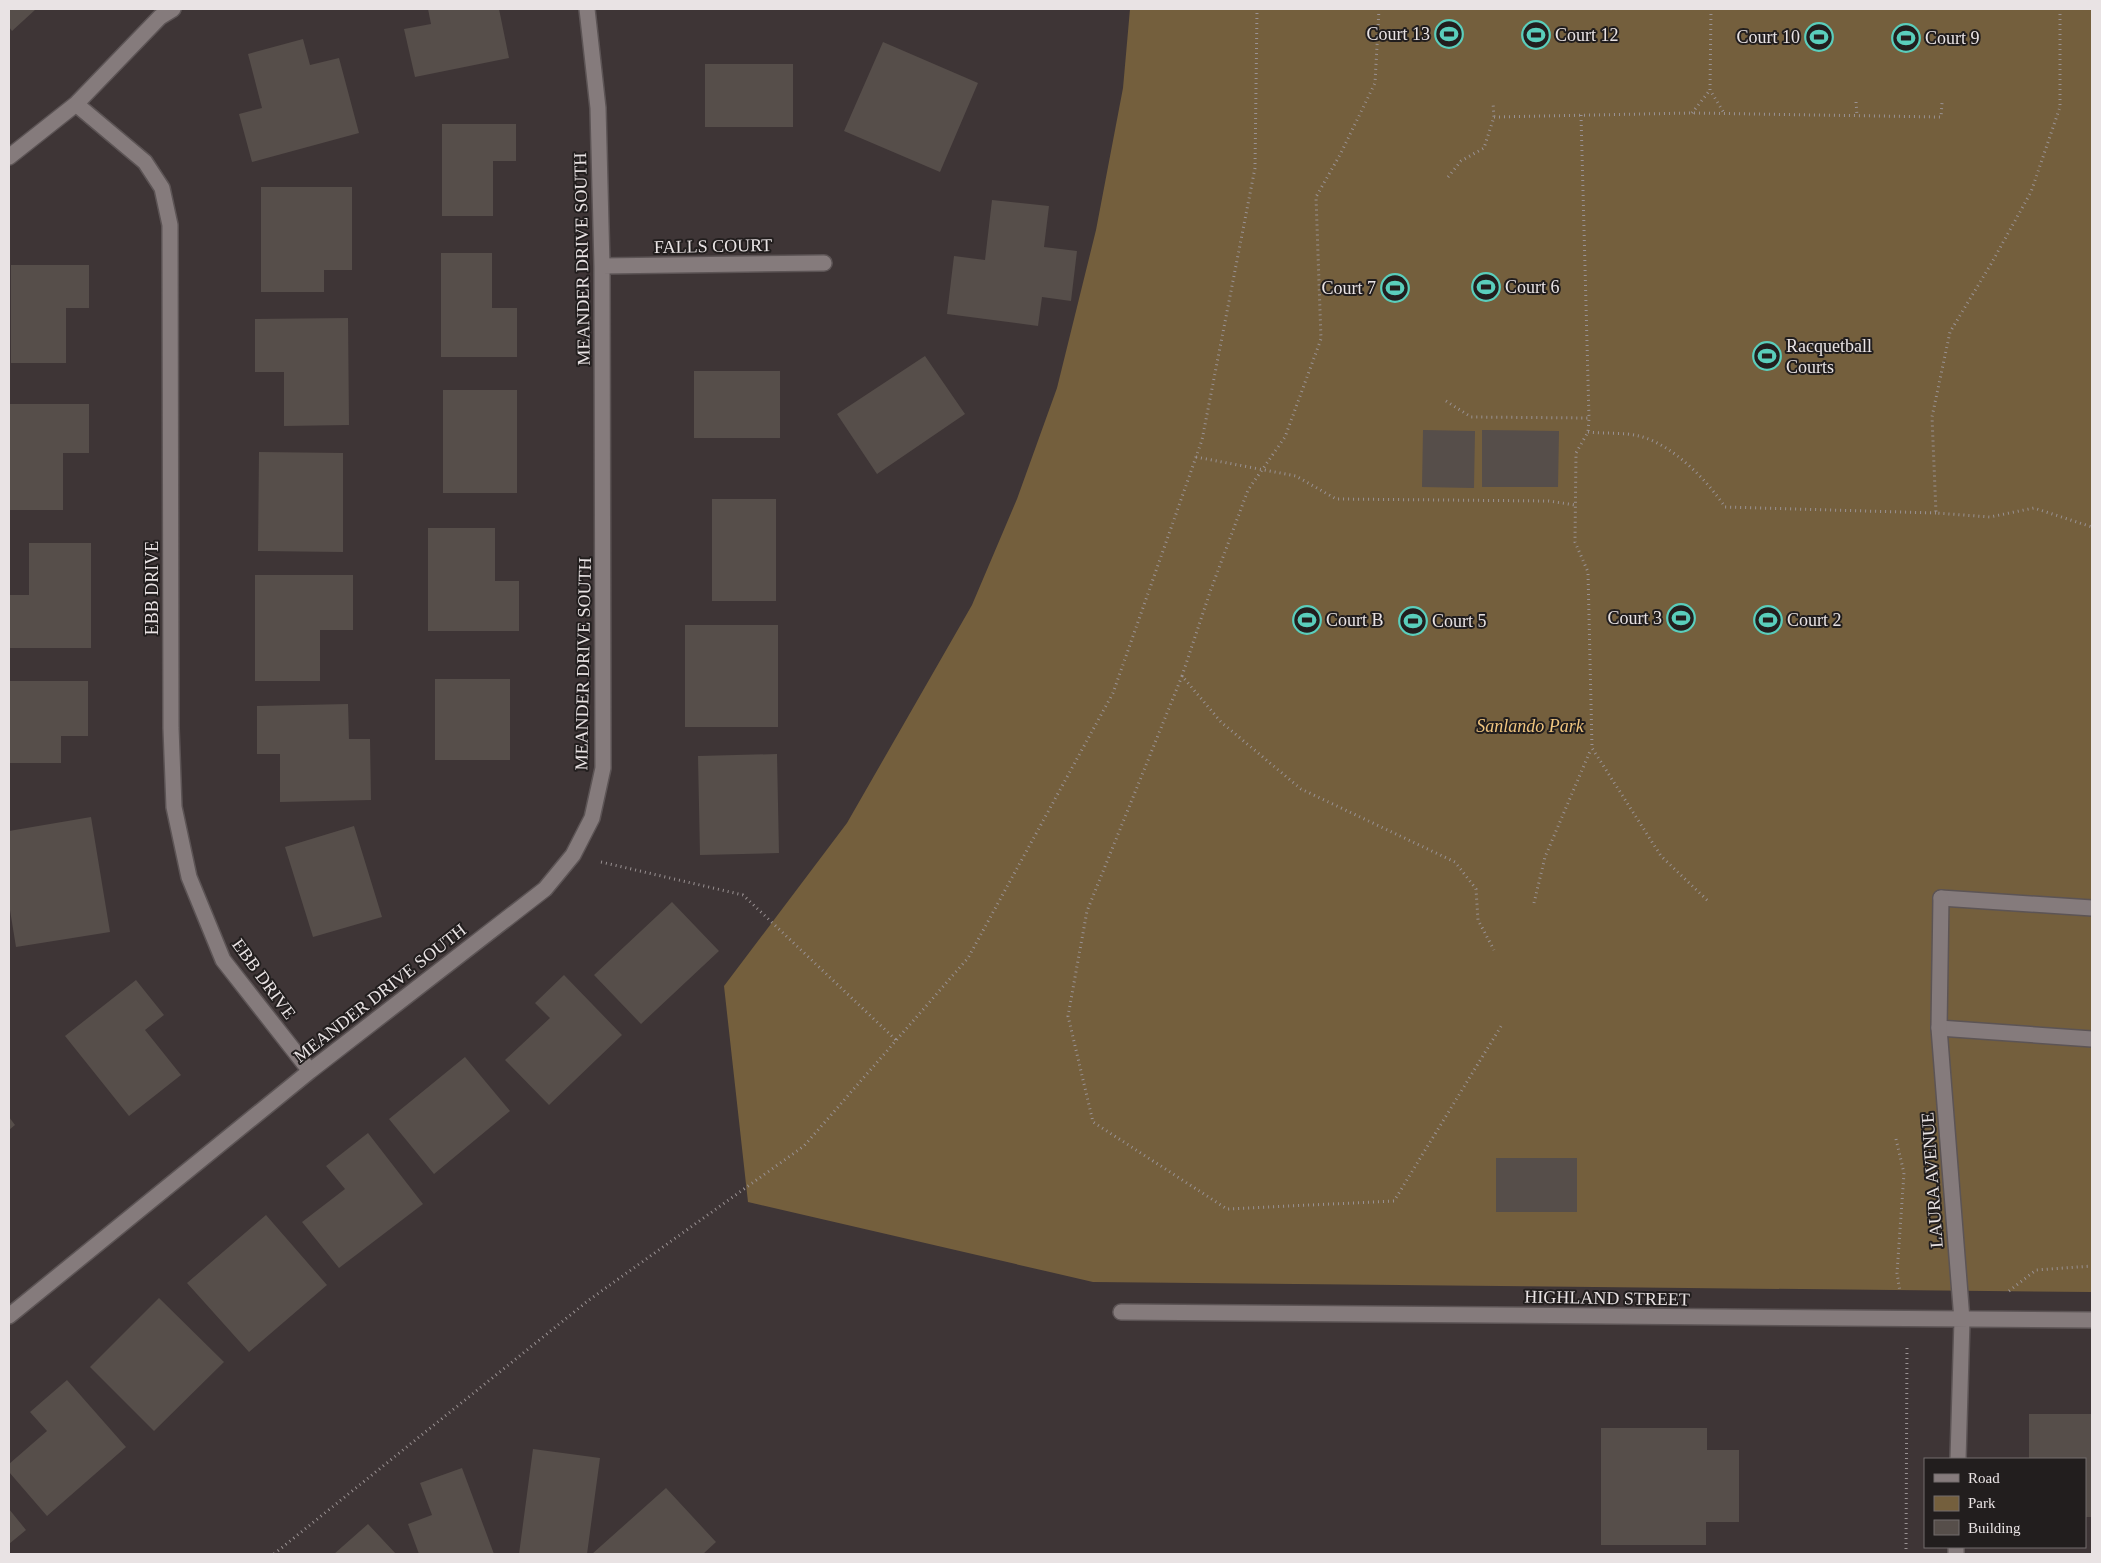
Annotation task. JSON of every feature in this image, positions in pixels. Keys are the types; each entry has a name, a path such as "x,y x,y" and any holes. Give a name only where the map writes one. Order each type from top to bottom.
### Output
{"street":[{"path":"9,157 76,104 160,17 173,9"},
{"name":"MEANDER DRIVE SOUTH","path":"9,1316 310,1071 544,889 573,855 592,818 603,768 602,266 598,108 586,9"},
{"name":"EBB DRIVE","path":"76,104 144,162 162,188 170,225 171,728 174,807 188,877 223,960 310,1071"},
{"name":"FALLS COURT","path":"602,266 824,263"},
{"name":"LAURA AVENUE","path":"1958,1458 1962,1320 1940,1028 1941,898 2092,908"},
{"path":"1940,1028 2092,1039"},
{"name":"HIGHLAND STREET","path":"1121,1312 1905,1320 2092,1320"}],"path":[{"path":"274,1554 589,1300 804,1146 968,958 1113,693 1202,440 1255,168 1257,9"},
{"path":"1379,9 1376,83 1341,153 1316,197 1321,339 1285,437 1248,490 1210,592 1182,676 1087,911 1068,1016 1093,1122 1227,1209 1394,1201 1503,1023"},
{"path":"1711,9 1710,90 1724,113"},
{"path":"1936,513 1932,417 1950,332 2031,192 2060,107 2060,9"},
{"path":"1692,113 1710,90"},
{"path":"1856,102 1857,115"},
{"path":"1448,176 1461,161 1484,148 1494,117 1493,103"},
{"path":"1494,117 1724,113 1941,117 1942,103"},
{"path":"1534,904 1546,857 1592,748 1588,572 1575,542 1576,453 1588,432 1589,418 1581,115"},
{"path":"1446,401 1471,417 1589,418"},
{"path":"1588,432 1640,436 1671,450 1713,489 1725,507 1936,513 1990,517 2034,508 2092,527"},
{"path":"1196,457 1296,476 1336,499 1549,501 1575,505"},
{"path":"1182,676 1221,722 1301,789 1455,862 1476,889 1478,920 1494,950"},
{"path":"1592,748 1661,856 1708,901"},
{"path":"573,855 743,895 896,1040"},
{"path":"1896,1139 1904,1173 1896,1274 1907,1332 1906,1554"},
{"path":"2005,1295 2036,1270 2092,1266"}],"green space":[{"name":"Sanlando Park","path":"1130,9 2092,9 2092,1292 1093,1282 748,1202 724,986 847,823 972,605 1017,499 1057,388 1096,230 1123,88"}],"building":[{"path":"9,9 36,9 12,31 9,27"},
{"path":"428,9 499,9 509,58 415,77 404,29 431,24"},
{"path":"303,39 310,65 339,58 359,133 252,162 239,114 262,108 248,54"},
{"path":"883,42 978,83 940,172 844,131"},
{"path":"705,64 793,64 793,127 705,127"},
{"path":"442,124 516,124 516,161 493,161 493,216 442,216"},
{"path":"261,187 352,187 352,270 324,270 324,292 261,292"},
{"path":"992,200 1049,206 1044,247 1077,251 1071,301 1042,297 1038,326 947,314 954,256 985,260"},
{"path":"441,253 492,253 492,308 517,308 517,357 441,357"},
{"path":"11,265 89,265 89,308 66,308 66,363 11,363"},
{"path":"348,318 349,425 284,426 284,372 255,372 255,319"},
{"path":"925,356 965,414 877,474 837,414"},
{"path":"694,371 780,371 780,438 694,438"},
{"path":"443,390 517,390 517,493 443,493"},
{"path":"9,404 89,404 89,453 63,453 63,510 9,510"},
{"path":"1423,430 1475,431 1474,488 1422,487"},
{"path":"1482,430 1559,431 1558,487 1482,487"},
{"path":"259,452 343,453 343,552 258,551"},
{"path":"712,499 776,499 776,601 712,601"},
{"path":"428,528 495,528 495,581 519,581 519,631 428,631"},
{"path":"29,543 91,543 91,648 9,648 9,595 29,595"},
{"path":"255,575 353,575 353,630 320,630 320,681 255,681"},
{"path":"685,625 778,625 778,727 685,727"},
{"path":"435,679 510,679 510,760 435,760"},
{"path":"9,681 88,681 88,736 61,736 61,763 9,763"},
{"path":"348,704 349,739 370,739 371,800 280,802 280,754 257,754 257,706"},
{"path":"777,754 779,853 700,855 698,756"},
{"path":"91,817 110,932 16,947 9,904 9,831"},
{"path":"354,826 382,917 313,937 285,847"},
{"path":"672,902 719,951 641,1024 594,975"},
{"path":"564,975 622,1035 549,1105 505,1060 550,1018 535,1003"},
{"path":"136,980 164,1015 145,1030 181,1075 129,1116 65,1036"},
{"path":"465,1057 510,1111 434,1174 389,1119"},
{"path":"9,1117 15,1125 9,1130"},
{"path":"368,1133 423,1204 339,1268 302,1222 345,1189 326,1166"},
{"path":"1496,1158 1577,1158 1577,1212 1496,1212"},
{"path":"266,1215 327,1285 249,1352 187,1283"},
{"path":"159,1298 224,1362 154,1431 90,1367"},
{"path":"67,1380 126,1447 47,1516 9,1472 9,1464 47,1431 30,1412"},
{"path":"2029,1414 2092,1414 2092,1517 2086,1517 2086,1458 2029,1458"},
{"path":"1601,1428 1707,1428 1707,1450 1739,1450 1739,1522 1706,1522 1706,1545 1601,1545"},
{"path":"533,1449 600,1458 587,1554 519,1554"},
{"path":"462,1468 494,1554 419,1554 408,1524 432,1515 420,1483"},
{"path":"666,1488 716,1542 703,1554 592,1554"},
{"path":"9,1509 26,1530 9,1544"},
{"path":"368,1524 396,1554 334,1554"}],"place":[{"name":"Court 13","path":"1449,34"},
{"name":"Court 12","path":"1536,35"},
{"name":"Court 10","path":"1819,37"},
{"name":"Court 9","path":"1906,38"},
{"name":"Court 6","path":"1486,287"},
{"name":"Court 7","path":"1395,288"},
{"name":"Racquetball Courts","path":"1767,356"},
{"name":"Court 3","path":"1681,618"},
{"name":"Court B","path":"1307,620"},
{"name":"Court 2","path":"1768,620"},
{"name":"Court 5","path":"1413,621"}]}
